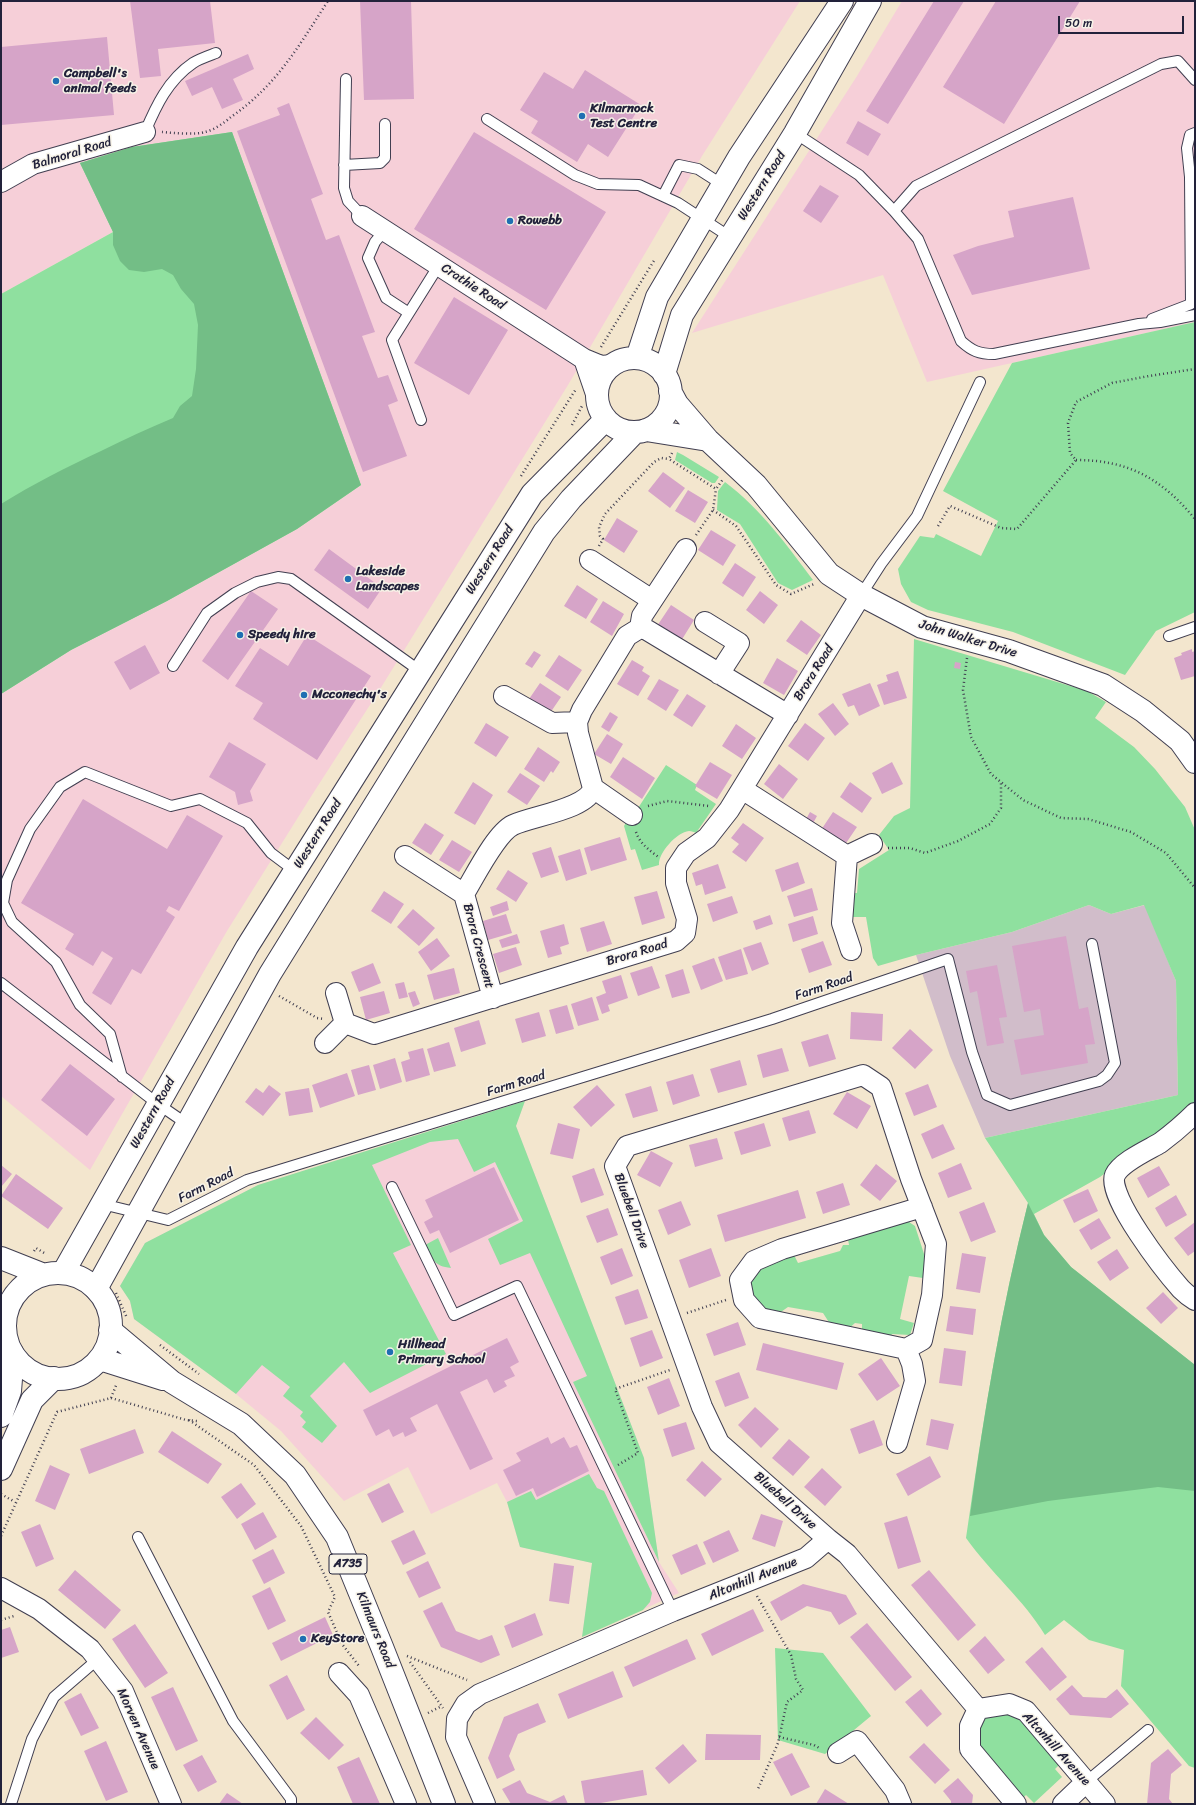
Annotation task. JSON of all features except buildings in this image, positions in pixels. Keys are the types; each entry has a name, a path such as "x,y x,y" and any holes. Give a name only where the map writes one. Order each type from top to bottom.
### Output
{"main road":[{"path":"637,358 657,297 739,157 842,1"},
{"name":"Western Road","path":"96,1288 270,974 544,532 571,499 640,431 656,424 665,415 670,404 667,383 682,315 795,133 870,1"},
{"path":"667,383 657,366 648,361 637,358 624,359 613,365 604,373 598,385 597,397 599,409 606,419 614,426 624,430 708,440"},
{"name":"John Walker Drive","path":"667,383 677,404 708,440 756,485 829,574 861,595 922,627 1009,652 1103,685 1142,711 1180,741 1195,762"},
{"name":"Western Road","path":"52,1268 102,1204 247,947 532,494 606,419"},
{"path":"424,665 456,674"},
{"path":"1,1258 21,1266 52,1268 80,1278 96,1288 107,1304 111,1322 109,1343 100,1359 80,1375 62,1379 42,1377 26,1368 13,1354 6,1337 6,1315 1,1290"},
{"path":"6,1315 13,1298 27,1283 52,1268"},
{"name":"Kilmaurs Road","path":"110,1330 172,1382 241,1424 295,1475 336,1538 382,1647 444,1804"},
{"path":"1,1416 10,1391 13,1354"},
{"name":"Kilmaurs Road","path":"100,1359 172,1382"},
{"path":"1,1469 32,1400 54,1378"}],"street":[{"name":"Balmoral Road","path":"1,182 34,164 145,132"},
{"name":"Crathie Road","path":"362,216 584,359 601,366 613,365"},
{"path":"584,359 597,397"},
{"path":"640,628 642,616 686,549"},
{"path":"590,560 652,600"},
{"name":"Brora Road","path":"345,1023 374,1034 676,941 684,933 687,919 676,883 676,868 686,854 707,838 729,810 861,595"},
{"path":"705,622 739,643 719,674"},
{"path":"632,815 594,788 578,733 577,722 582,710 627,636 640,628 647,630 788,715"},
{"path":"504,696 552,723 577,722"},
{"name":"Brora Crescent","path":"464,894 501,833 513,825 581,803 592,795 594,788"},
{"path":"742,789 847,856"},
{"path":"847,856 872,844"},
{"name":"Brora Crescent","path":"404,856 464,894 493,998"},
{"path":"847,856 842,923 851,950"},
{"path":"325,1043 345,1023 336,993"},
{"name":"Bluebell Drive","path":"828,1539 719,1443 702,1408 615,1166 627,1146 863,1075 881,1087 936,1244 932,1295 922,1340 906,1349"},
{"path":"1195,1114 1160,1142 1123,1165 1115,1175 1115,1188 1121,1203 1152,1253 1182,1289 1195,1300"},
{"path":"897,1443 915,1381 912,1364 906,1349 760,1318 744,1300 740,1280 754,1261 782,1249 922,1207"},
{"path":"828,1539 848,1554 978,1709 970,1726 970,1749 1016,1804"},
{"name":"Altonhill Avenue","path":"457,1728 457,1719 466,1704 480,1694 673,1611 806,1558 828,1539"},
{"name":"Morven Avenue","path":"1,1588 39,1609 90,1650 98,1659 123,1691 169,1802"},
{"path":"339,1673 360,1695 406,1804"},
{"name":"Altonhill Avenue","path":"978,1709 1009,1704 1026,1711 1105,1804"},
{"path":"457,1728 456,1737 486,1804"},
{"path":"838,1753 858,1741 895,1790 901,1804"},
{"path":"1063,1804 1086,1782"}],"lane":[{"path":"145,132 156,105 168,86 193,63 216,52"},
{"path":"894,210 916,186 1161,64 1178,61 1195,80"},
{"path":"346,79 344,188 348,201 362,216"},
{"path":"486,120 575,176 598,184 640,185 678,203 730,238"},
{"path":"344,165 380,163 386,158 385,124"},
{"path":"795,133 859,175 894,210 918,239 961,341 970,350 980,354 994,354 1139,324 1160,322 1195,315"},
{"path":"1139,324 1191,304 1190,177 1187,148 1190,135 1195,133"},
{"path":"663,196 679,165 698,168 723,185"},
{"path":"385,230 375,242 368,258 386,298 409,313"},
{"path":"421,420 392,340 439,265"},
{"path":"861,595 881,564 917,516 980,382"},
{"path":"174,666 207,613 235,593 257,582 278,576 291,579 424,665"},
{"path":"1169,636 1195,627"},
{"path":"122,1077 110,1034 80,1005 56,962 12,922 3,903 7,880 30,829 60,787 85,772 171,806 200,799 247,823 271,853 295,871"},
{"name":"Farm Road","path":"102,1204 138,1214 168,1220 247,1180 772,1019 940,960 948,959 972,1052 987,1095 1010,1105 1099,1081 1107,1075 1115,1063 1092,944"},
{"path":"1,983 122,1077 187,1124"},
{"path":"392,1187 454,1315 517,1286 673,1611"},
{"path":"138,1537 234,1721 291,1799 291,1804"},
{"path":"11,1804 32,1739 54,1697 98,1659"},
{"path":"1086,1782 1148,1730"}],"path":[{"path":"145,132 204,133 247,107 275,80 292,57 328,1"},
{"path":"1195,369 1112,383 1076,402 1068,423 1070,453 1076,460 1094,460 1134,469 1159,483 1180,501 1195,519"},
{"path":"669,459 680,436"},
{"path":"590,560 603,539 600,536 599,527 605,514 654,462 661,458 669,459 716,489"},
{"path":"938,526 950,506 1001,528 1017,529 1076,460"},
{"path":"686,549 713,510 716,489 734,464"},
{"path":"713,510 736,526 776,585 791,594 809,587 829,574"},
{"path":"973,641 967,657 963,690 970,736 991,774 1023,800 1061,818 1088,819 1131,832 1166,852 1195,888"},
{"path":"872,844 896,849 910,848 926,853 958,841 990,824 1001,808 1001,783"},
{"path":"676,868 650,851 639,840 633,824 632,815 649,805 667,801 719,807 729,810"},
{"path":"278,996 316,1018 345,1023"},
{"path":"21,1266 36,1248 52,1268"},
{"path":"669,1319 743,1295"},
{"path":"609,1477 614,1467 638,1453 615,1389 686,1364"},
{"path":"111,1398 189,1420 204,1421"},
{"path":"189,1420 254,1465 300,1526 335,1597 328,1612 342,1644 360,1667"},
{"path":"1,1494 15,1502 1,1536"},
{"path":"748,1581 791,1655 796,1679 803,1690 787,1702 779,1737 758,1789"},
{"path":"457,1728 406,1656 491,1689"},
{"path":"779,1737 814,1745 831,1755 838,1753"}],"shaded area":[{"path":"1,1 800,1 702,156 568,385 377,694 227,931 90,1170 1,1096 1,694 71,650 167,601 297,529 361,485 232,132 132,147 81,163 113,232 1,294"},
{"path":"902,1 1195,2 1195,322 927,382 883,275 692,333 857,76"},
{"path":"1089,905 1111,914 1145,905 1176,981 1178,1095 985,1138 950,1056 916,955 1012,932"},
{"name":"Hillhead Primary School","path":"525,1101 516,1126 644,1458 659,1562 679,1593 582,1637 592,1563 520,1547 507,1502 497,1483 431,1514 408,1467 344,1501 281,1431 236,1394 134,1319 130,1301 120,1286 145,1243 258,1185"}],"green space":[{"path":"232,132 361,485 297,529 167,601 71,650 1,694 1,294 113,232 80,163 132,147"},
{"path":"232,132 361,485 297,529 167,601 71,650 1,694 1,504 63,470 173,418 180,406 192,396 196,369 198,325 194,304 181,289 173,275 162,269 144,272 129,270 120,261 113,245 113,232 80,163 132,147"},
{"path":"1195,322 1195,612 1156,631 1125,675 1013,632 928,610 911,602 901,584 898,569 920,536 934,538 936,534 981,556 998,521 943,491 1012,363"},
{"path":"677,452 719,477 715,483 712,483 675,460"},
{"path":"725,482 762,515 813,580 792,590 778,583 740,524 717,510 718,491"},
{"path":"914,639 1087,691 1106,702 1095,718 1134,747 1155,769 1185,807 1195,830 1195,1104 1100,1177 1034,1214 1044,1235 1071,1267 1195,1365 1195,1768 1189,1766 1121,1686 1124,1650 1089,1640 1064,1620 1045,1635 1037,1622 966,1538 992,1370 1028,1203 985,1138 1178,1095 1176,981 1144,905 1111,914 1089,905 1012,932 916,955 878,966 873,958 866,917 853,917 853,893 857,893 859,869 889,850 879,835 894,816 910,808"},
{"path":"666,765 697,785 695,790 716,804 696,833 689,831 679,835 665,849 659,865 642,870 635,849 631,850 624,826 627,821 629,822"},
{"path":"525,1101 516,1126 644,1458 659,1562 573,1382 587,1376 530,1253 500,1265 488,1239 523,1221 495,1162 474,1172 458,1139 430,1142 372,1165 411,1245 393,1253 446,1354 370,1393 344,1362 310,1396 337,1426 322,1443 302,1427 306,1422 300,1416 303,1412 283,1396 290,1387 262,1365 236,1394 134,1319 130,1301 120,1286 145,1243 258,1185"},
{"path":"1028,1203 1044,1235 1071,1267 1195,1365 1195,1491 1158,1487 1048,1501 970,1516 994,1359"},
{"path":"903,1222 909,1222 915,1226 925,1257 923,1278 909,1276 900,1319 914,1323 910,1335 892,1334 889,1339 862,1330 862,1324 855,1323 847,1330 832,1327 823,1313 788,1307 778,1314 770,1312 757,1305 750,1294 749,1288 752,1276 761,1265 768,1261 794,1255 798,1263 840,1251 843,1245 849,1245 848,1239"},
{"path":"438,1238 451,1268 437,1264 425,1245"},
{"path":"589,1474 597,1488 604,1491 652,1593 650,1602 643,1610 582,1637 592,1563 520,1547 507,1502 531,1491 536,1500"},
{"path":"775,1648 823,1653 871,1716 825,1754 778,1740"},
{"path":"992,1712 1016,1715 1060,1764 1055,1769 1062,1777 1034,1803 1026,1795 1022,1799 978,1749 975,1726"}],"place":[{"name":"Campbell's animal feeds","path":"56,81"},
{"name":"Kilmarnock Test Centre","path":"582,116"},
{"name":"Rowebb","path":"510,221"},
{"name":"Lakeside Landscapes","path":"348,579"},
{"name":"Speedy hire","path":"240,635"},
{"name":"Mcconechy's","path":"304,695"},
{"name":"Hillhead Primary School","path":"390,1352"},
{"name":"KeyStore","path":"303,1639"}]}
